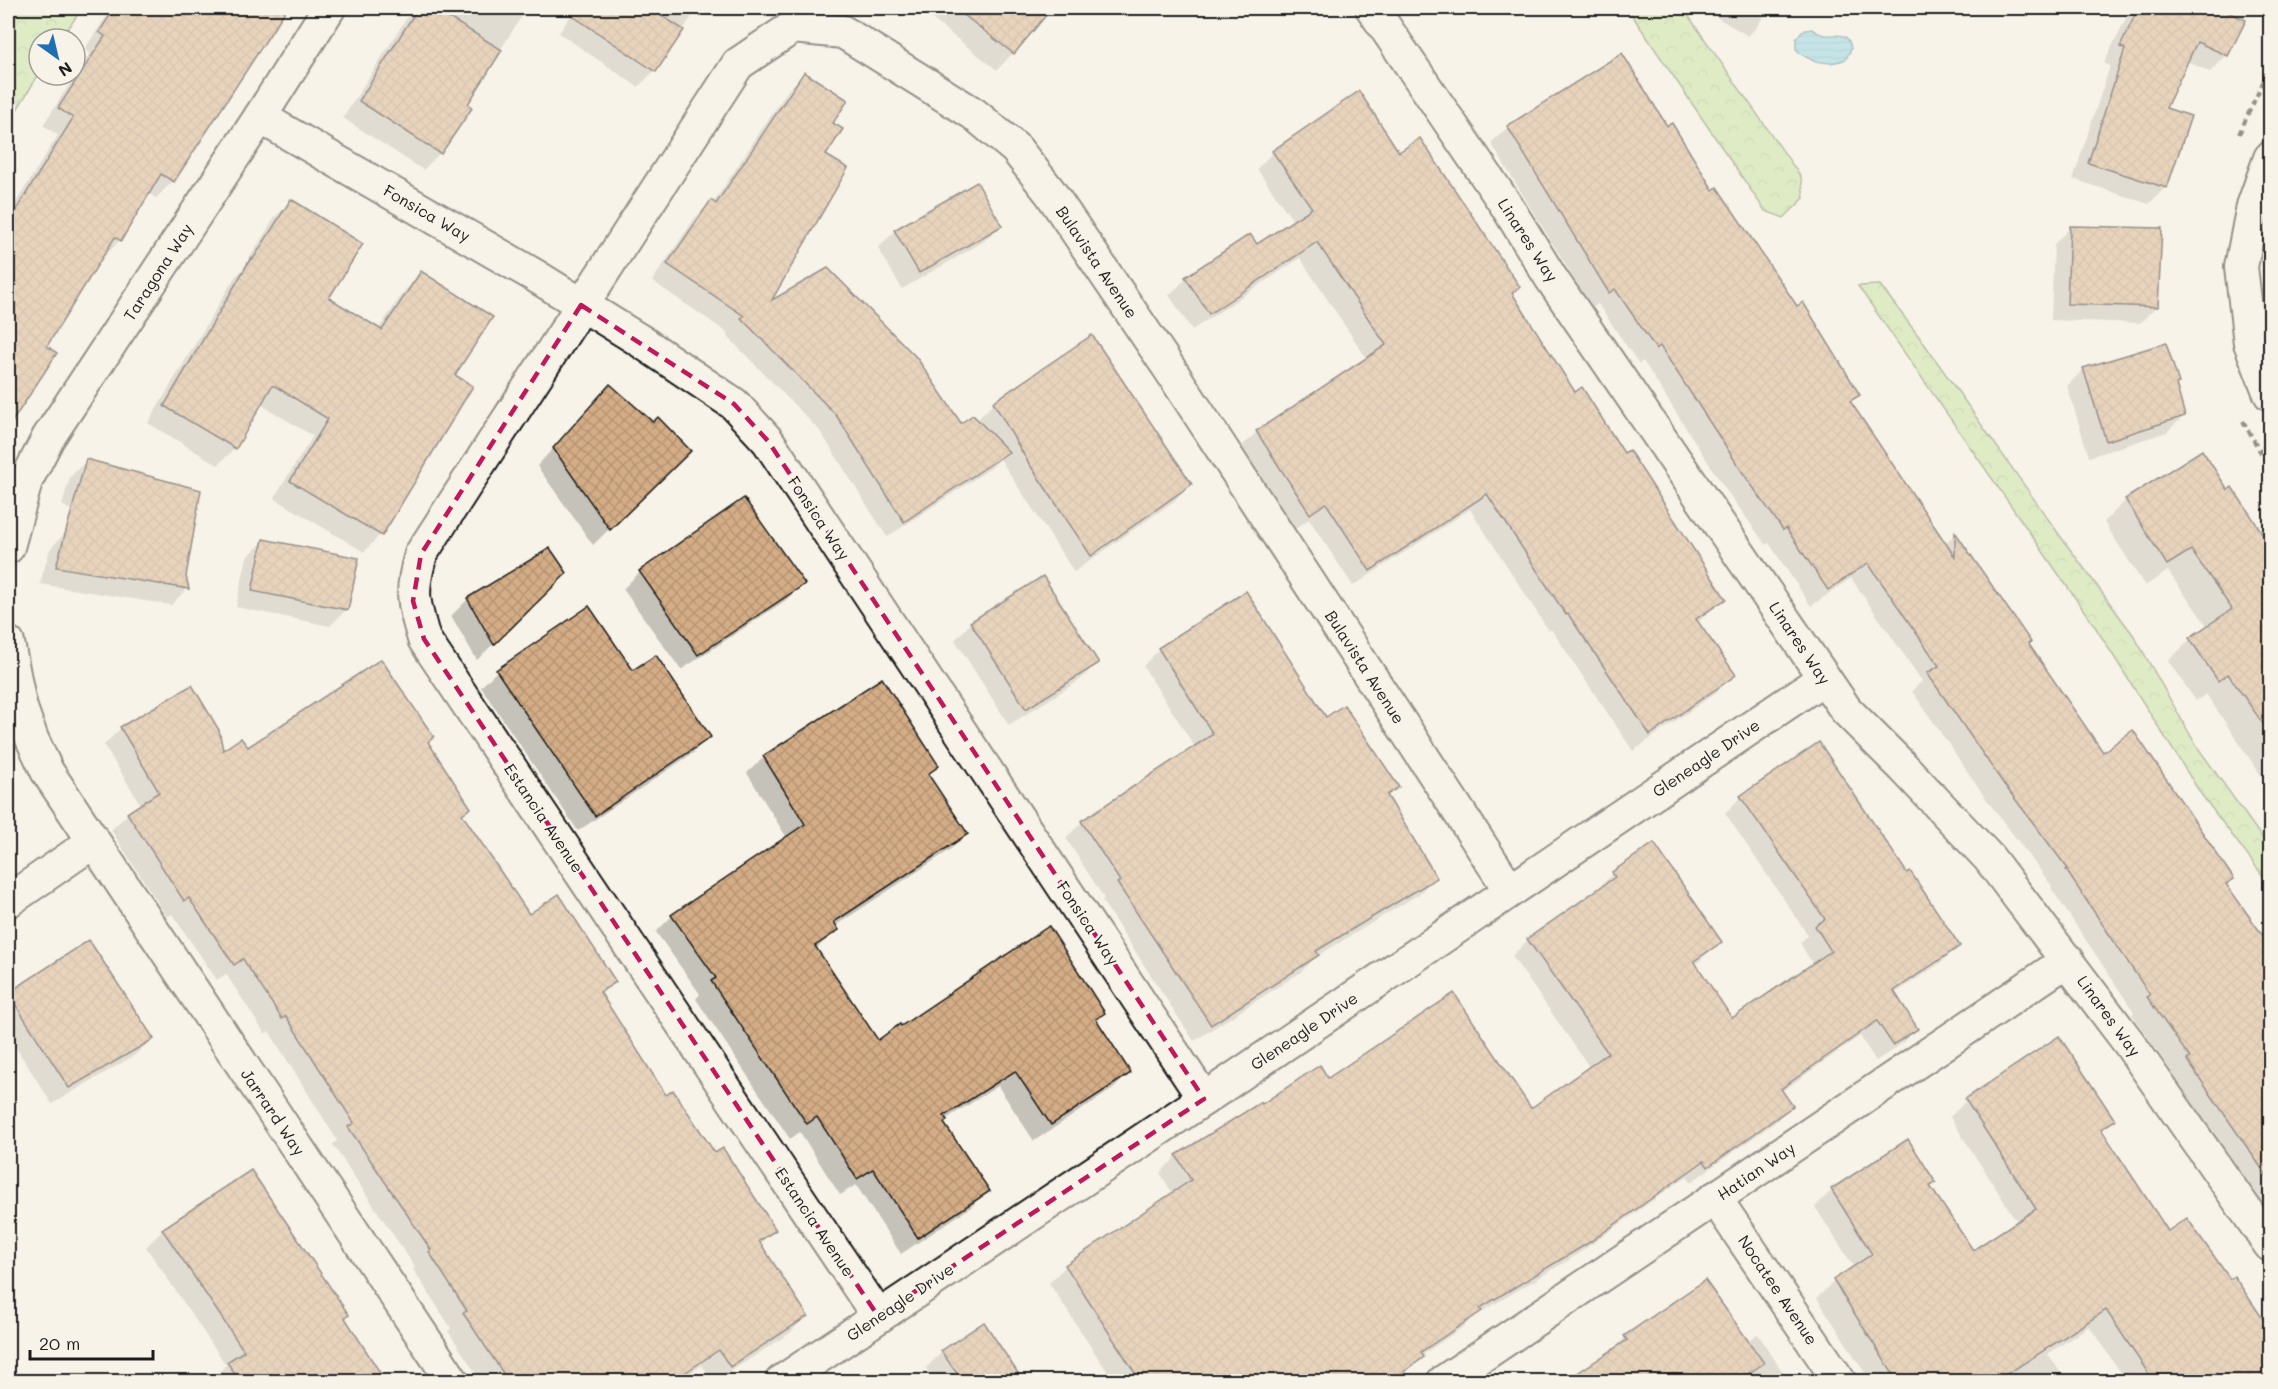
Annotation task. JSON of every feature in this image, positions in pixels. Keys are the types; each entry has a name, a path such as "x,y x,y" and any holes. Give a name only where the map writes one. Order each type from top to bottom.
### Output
{"street":[{"name":"Taragona Way","path":"8,547 26,481 48,438 260,117 329,8"},
{"name":"Linares Way","path":"1372,8 1506,205 1551,278 1846,710 1989,858 2129,1042 2271,1245"},
{"name":"Bulavista Avenue","path":"582,305 738,64 793,27 843,32 974,114 1016,149 1050,192 1171,371 1510,890"},
{"name":"Fonsica Way","path":"260,117 534,274 639,340 734,404 768,441 1204,1099"},
{"path":"2271,158 2253,206 2241,267 2250,344 2271,394"},
{"name":"Estancia Avenue","path":"582,305 421,554 414,579 413,601 424,639 878,1316"},
{"path":"8,643 20,705 32,739 47,771 93,842 8,902"},
{"name":"Gleneagle Drive","path":"782,1382 1824,678"},
{"name":"Jarrard Way","path":"93,842 453,1382"},
{"name":"Hatian Way","path":"1443,1382 2068,960"},
{"name":"Nocatee Avenue","path":"1715,1198 1840,1382"}],"highlighted area":[{"path":"581,305 734,404 768,441 1204,1099 878,1316 424,639 413,601 421,554"}],"green space":[{"path":"8,8 82,8 69,27 27,27 27,87 31,87 8,124"},
{"path":"1627,8 1683,8 1801,177 1804,198 1784,218 1765,211"},
{"path":"1880,285 2134,636 2196,745 2270,849 2270,875 2263,876 2201,794 2094,625 1858,286"}],"water":[{"path":"1811,29 1823,35 1838,35 1848,39 1851,49 1846,59 1826,63 1801,54 1796,49 1796,39 1802,31"}],"building":[{"path":"115,8 287,8 174,182 161,174 121,241 115,237 47,346 57,353 8,428 8,223 73,118 58,108 72,87 87,87 87,64 105,36 99,32"},
{"path":"418,8 433,8 502,50 468,104 472,108 441,154 359,101"},
{"path":"561,8 650,8 684,30 656,72"},
{"path":"955,8 1052,8 1014,54"},
{"path":"2124,8 2219,8 2246,20 2228,56 2197,42 2166,108 2191,116 2167,188 2088,163 2125,49 2120,47 2136,13"},
{"path":"1622,53 1667,126 1672,123 1713,190 1717,187 1797,306 1803,302 1860,395 1850,401 1955,557 1955,532 2103,752 2133,730 2234,879 2226,884 2271,947 2271,1182 2187,1060 2190,1058 2147,997 2150,995 2066,870 2068,869 2003,783 1927,673 1939,666 1868,563 1828,590 1786,528 1783,530 1741,470 1660,346 1656,349 1615,289 1609,293 1507,126"},
{"path":"804,72 848,100 833,123 843,129 826,155 848,168 772,300 828,268 917,358 961,423 973,415 1009,452 904,522 836,415 741,318 744,316 667,264 711,200 716,204"},
{"path":"1359,91 1399,152 1420,138 1520,287 1512,293 1575,392 1582,387 1624,453 1629,450 1726,599 1696,619 1736,675 1650,735 1568,614 1566,615 1487,494 1370,571 1326,503 1310,514 1256,431 1386,345 1317,242 1209,314 1185,277 1250,234 1257,244 1312,208 1272,151"},
{"path":"977,182 1002,226 919,273 894,230"},
{"path":"291,199 363,244 329,298 382,330 421,271 493,317 455,375 473,386 382,536 290,481 328,419 275,386 272,386 236,449 164,406 251,258 253,259"},
{"path":"2070,226 2162,228 2158,307 2067,304"},
{"path":"1092,335 1192,484 1091,556 1028,462 993,402"},
{"path":"2166,343 2179,383 2176,384 2185,416 2106,441 2083,368"},
{"path":"610,384 653,422 658,417 691,451 610,530 553,448"},
{"path":"2202,450 2228,490 2232,487 2271,546 2271,735 2228,674 2218,681 2189,638 2232,609 2191,550 2167,565 2125,499"},
{"path":"86,459 201,490 186,576 189,589 56,567"},
{"path":"744,498 805,584 698,655 639,571"},
{"path":"263,539 359,558 348,610 252,591"},
{"path":"550,548 567,573 494,645 467,598"},
{"path":"1043,576 1099,663 1026,709 970,622"},
{"path":"1246,591 1326,717 1344,705 1399,787 1387,795 1437,878 1316,951 1319,955 1211,1025 1117,883 1120,881 1081,821 1213,734 1158,648"},
{"path":"589,606 633,670 656,655 711,737 595,816 496,670"},
{"path":"381,659 434,737 428,742 471,808 462,814 529,914 559,894 616,982 600,992 666,1095 673,1090 715,1153 723,1148 776,1230 759,1241 808,1316 730,1367 719,1350 671,1382 509,1382 463,1313 467,1311 429,1252 431,1250 348,1127 354,1123 286,1016 282,1019 243,959 234,965 189,898 184,901 127,813 159,792 120,727 192,685 219,730 223,750 241,738 248,747"},
{"path":"882,678 939,766 928,774 968,834 834,922 839,930 815,946 878,1040 1049,926 1105,1013 1096,1019 1131,1073 1051,1125 1015,1071 944,1116 947,1120 944,1123 990,1191 918,1238 873,1169 857,1179 817,1117 807,1124 711,981 716,978 671,915 805,824 763,756"},
{"path":"1819,742 1907,873 1910,871 1960,946 1894,991 1918,1029 1893,1045 1877,1021 1781,1089 1793,1106 1708,1167 1704,1161 1590,1242 1480,1308 1482,1311 1421,1352 1424,1357 1390,1382 1141,1382 1065,1265 1191,1180 1176,1155 1261,1102 1262,1104 1320,1065 1328,1078 1454,993 1531,1108 1608,1053 1527,939 1615,877 1612,872 1654,843 1722,942 1694,961 1732,1018 1831,951 1815,926 1825,919 1740,796"},
{"path":"89,940 154,1039 69,1088 8,993"},
{"path":"2059,1036 2115,1120 2101,1129 2168,1231 2187,1218 2230,1279 2234,1276 2271,1331 2271,1382 2154,1382 2106,1310 1995,1382 1898,1382 1833,1280 1872,1254 1831,1189 1908,1139 1936,1183 1930,1186 1973,1250 2036,1209 1965,1099"},
{"path":"251,1170 349,1315 345,1318 386,1382 240,1382 227,1362 244,1351 162,1229"},
{"path":"1705,1280 1764,1363 1736,1382 1564,1382 1627,1340 1624,1336"},
{"path":"984,1322 1024,1382 963,1382 941,1351"}]}
